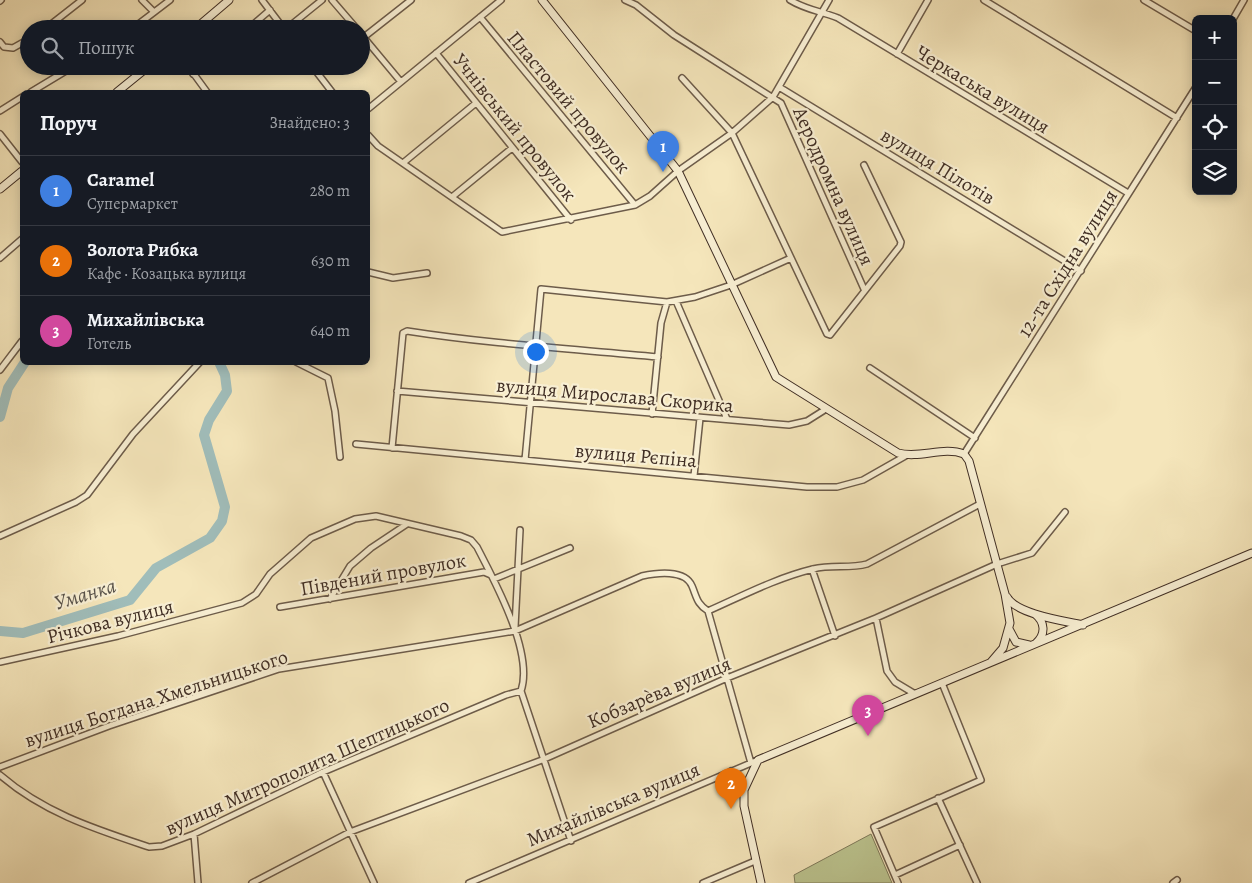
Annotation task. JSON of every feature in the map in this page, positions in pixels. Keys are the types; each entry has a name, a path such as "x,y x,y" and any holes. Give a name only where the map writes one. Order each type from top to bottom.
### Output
{"main road":[{"path":"205,20 230,0"},
{"path":"542,0 678,171 776,377 898,453 907,455 948,451 964,454 969,461 997,564 1005,594 1010,626 1016,642 1021,645 1034,644 1043,633 1044,626 1042,620 1009,602 1005,594"},
{"path":"119,90 138,75"},
{"path":"0,189 20,173"},
{"name":"Михайлівська вулиця","path":"754,762 1252,553"},
{"path":"991,662 1003,648 1010,626 1017,614 1029,612 1084,625"},
{"path":"754,762 744,790 744,806 761,883"}],"street":[{"path":"56,20 82,0"},
{"path":"142,0 154,12"},
{"path":"144,20 170,0"},
{"path":"262,0 278,20"},
{"path":"296,20 322,0"},
{"path":"332,0 349,20"},
{"path":"370,31 411,0"},
{"path":"370,107 501,0"},
{"path":"625,0 636,5 674,35 773,97"},
{"name":"Черкаська вулиця","path":"790,0 812,11 823,12 897,54 1128,193"},
{"path":"370,137 378,146 500,231 571,220 635,205 650,196 678,171 732,133 773,97 829,0"},
{"path":"897,54 928,0"},
{"path":"984,0 1177,118"},
{"path":"1144,0 1192,29"},
{"path":"1235,15 1244,0"},
{"path":"258,20 270,10"},
{"name":"Пластовий провулок","path":"480,17 535,87 635,205"},
{"path":"0,42 4,47 13,48 20,44"},
{"path":"370,44 401,82"},
{"name":"Учнівський провулок","path":"436,53 571,220"},
{"path":"33,90 59,75"},
{"path":"194,75 205,90"},
{"path":"319,75 330,90"},
{"path":"525,460 541,289 667,302 676,301 731,285 791,258 732,133 682,78"},
{"name":"вулиця Пілотів","path":"779,87 1081,271"},
{"name":"12-та Східна вулиця","path":"964,454 1192,94"},
{"name":"Аеродромна вулиця","path":"773,97 781,103 864,290"},
{"path":"0,111 20,99"},
{"path":"403,163 476,104"},
{"path":"0,134 20,159"},
{"path":"452,197 512,148"},
{"name":"Аеродромна вулиця","path":"791,258 827,334 833,332 900,246 901,242 864,165"},
{"path":"0,258 20,241"},
{"path":"370,272 394,278 427,272"},
{"path":"676,301 727,420"},
{"path":"652,414 661,323 667,302"},
{"path":"392,448 403,333 476,342 536,345 658,357"},
{"path":"0,370 20,344"},
{"path":"0,536 76,502 87,494 133,434 197,365"},
{"path":"302,365 328,378 335,411 340,456"},
{"path":"870,368 974,438"},
{"name":"вулиця Мирослава Скорика","path":"397,392 789,426 807,421 826,408"},
{"path":"694,476 700,418"},
{"name":"вулиця Рєпіна","path":"356,444 808,487 837,487 862,480 907,455"},
{"path":"708,612 769,584 812,569 834,565 855,568 867,564 980,504"},
{"name":"Кобзарèва вулиця","path":"252,883 350,832 542,760 727,678 834,636 997,564 1032,553 1065,512"},
{"name":"Річкова вулиця","path":"0,662 118,636 228,608 256,594 270,574 311,538 355,519 376,516 471,540 492,577 515,631"},
{"path":"330,599 350,566 371,548 407,524"},
{"path":"520,530 515,631 526,678 521,691 542,760 571,841"},
{"name":"Південий провулок","path":"280,607 484,572 492,577 517,571 570,548"},
{"path":"812,569 834,636"},
{"name":"вулиця Богдана Хмельницького","path":"0,768 109,726 279,669 515,631 642,576 656,573 682,576 688,579 700,606 708,612 754,762"},
{"path":"876,618 887,671 895,682 915,694"},
{"path":"898,883 874,827 981,780 942,683"},
{"name":"вулиця Митрополита Шептицького","path":"0,775 20,793 58,815 149,847 162,846 194,834 323,772 506,695 521,691"},
{"name":"Михайлівська вулиця","path":"469,883 754,762"},
{"path":"731,771 740,778 744,790"},
{"path":"323,772 374,883"},
{"path":"938,798 977,883"},
{"path":"194,834 198,883"},
{"path":"895,875 960,845"},
{"path":"703,883 755,861"}],"green space":[{"path":"871,834 892,883 795,883 794,875"}],"waterway":[{"name":"Уманка","path":"0,417 8,388 23,365"},
{"name":"Уманка","path":"0,631 23,633 130,600 156,568 210,538 222,521 225,507 204,435 209,420 227,391 225,375 220,365"}],"place":[{"name":"Caramel","path":"663,172"},
{"name":"Михайлівська","path":"868,736"},
{"name":"Золота Рибка","path":"731,809"}]}
